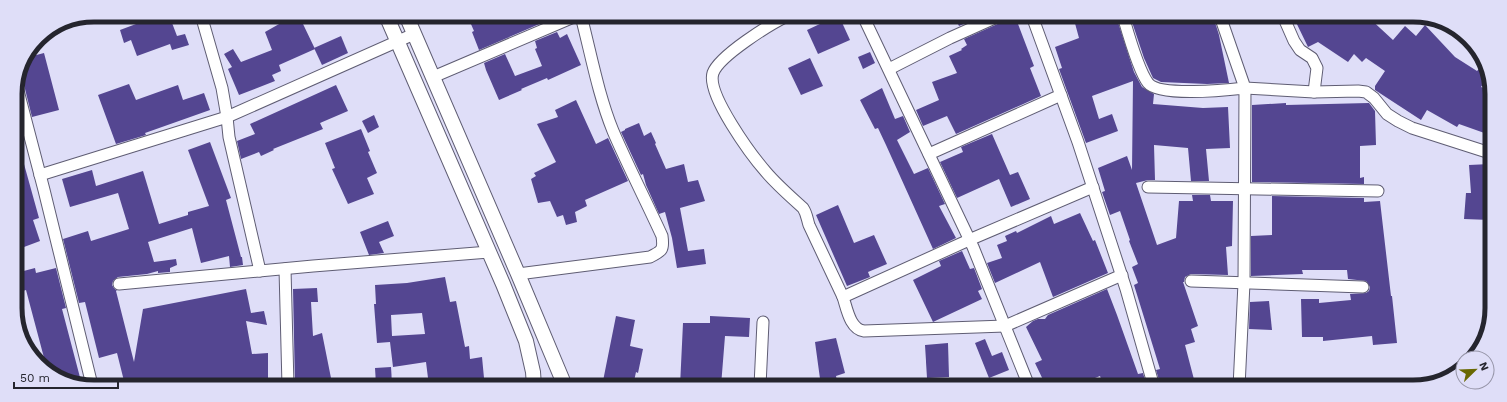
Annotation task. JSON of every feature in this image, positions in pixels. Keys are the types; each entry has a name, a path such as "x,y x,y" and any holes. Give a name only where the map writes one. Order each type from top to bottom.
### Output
{"street":[{"path":"203,22 222,88 229,137 260,271"},
{"path":"389,22 526,341 534,380"},
{"path":"409,22 562,380"},
{"path":"433,77 562,22"},
{"path":"518,274 650,257 659,253 663,246 662,236 613,130 597,83 583,22"},
{"path":"776,22 758,32 717,65 713,73 713,88 732,124 767,173 804,208 809,225 843,297 853,324 858,330 1005,326 1122,275"},
{"path":"866,22 969,240 1027,380"},
{"path":"889,69 986,22"},
{"path":"1034,22 1093,187 1122,275 1152,380"},
{"path":"1125,22 1142,73 1149,84 1160,90 1209,91 1245,88 1314,92 1366,92 1374,98 1387,114 1412,128 1485,151"},
{"path":"1222,22 1245,88 1244,283 1239,380"},
{"path":"1286,22 1294,41 1300,50 1312,58 1317,68 1314,92"},
{"path":"40,175 227,117 414,34"},
{"path":"929,154 1061,95"},
{"path":"22,106 91,380"},
{"path":"843,297 969,240 1093,187"},
{"path":"1148,187 1378,191"},
{"path":"119,284 489,252"},
{"path":"286,269 288,380"},
{"path":"1191,281 1363,287"},
{"path":"760,380 763,322"}],"building":[{"path":"141,22 172,22 177,36 185,34 189,45 172,50 170,44 137,56 131,40 124,43 120,30"},
{"path":"283,22 308,22 303,24 315,49 279,65 281,71 272,75 275,81 239,95 228,69 232,67 224,54 233,49 241,62 272,50 265,32"},
{"path":"470,22 544,22 479,50 472,32 474,31"},
{"path":"824,22 842,22 850,40 818,54 807,30"},
{"path":"957,22 968,22 959,26"},
{"path":"1002,22 1017,22 1034,66 1030,68 1041,96 956,134 947,116 923,126 916,110 939,100 932,82 957,73 949,56 962,50 961,49 967,45 964,39"},
{"path":"1075,22 1118,22 1134,72 1142,87 1154,94 1153,104 1203,108 1228,107 1230,148 1206,149 1209,181 1191,181 1188,148 1154,145 1155,180 1136,183 1157,245 1176,238 1179,201 1193,201 1192,195 1210,195 1211,201 1233,201 1232,246 1226,247 1228,275 1191,274 1185,277 1183,282 1198,326 1191,329 1195,342 1185,345 1194,380 1159,380 1156,370 1160,369 1134,285 1138,283 1132,267 1138,264 1120,211 1110,215 1102,192 1105,191 1098,168 1127,156 1132,170 1133,81 1092,96 1099,119 1112,114 1118,131 1086,143 1059,69 1062,68 1055,47 1079,38"},
{"path":"1132,22 1215,22 1229,83 1207,84 1161,82 1153,78 1144,58"},
{"path":"1296,22 1374,22 1393,40 1405,26 1416,36 1425,25 1455,57 1477,71 1479,69 1481,70 1484,80 1481,87 1484,88 1485,94 1485,133 1459,124 1457,127 1427,110 1421,120 1375,90 1375,86 1385,71 1366,58 1362,62 1354,54 1348,62 1318,42 1308,47"},
{"path":"557,32 560,38 567,34 581,65 548,80 547,78 521,89 522,90 499,100 484,63 505,54 515,76 542,66 535,49 537,48 535,41"},
{"path":"341,36 348,53 322,65 314,48"},
{"path":"870,52 875,63 863,69 858,57"},
{"path":"44,53 59,110 32,117 23,82 27,66 33,56"},
{"path":"810,58 823,86 801,95 788,68"},
{"path":"129,84 136,100 178,85 183,100 204,93 210,110 145,133 146,135 116,144 98,95"},
{"path":"336,85 348,111 320,123 323,129 273,149 274,150 261,156 259,152 241,159 237,141 255,134 250,124"},
{"path":"882,88 895,119 903,116 910,132 897,140 914,174 928,168 945,204 939,206 956,238 933,249 878,128 875,129 860,100"},
{"path":"576,100 596,144 608,138 628,181 585,200 587,206 575,212 577,222 566,225 563,215 557,217 550,201 538,203 531,179 536,176 534,173 556,162 537,124 558,117 555,110"},
{"path":"1286,103 1286,105 1369,103 1375,111 1376,145 1360,146 1360,178 1364,177 1364,184 1252,182 1252,105"},
{"path":"374,115 379,127 368,133 362,121"},
{"path":"639,123 644,136 651,132 666,169 684,164 688,182 698,180 705,201 680,208 688,251 704,249 706,264 677,268 672,238 665,212 659,214 646,185 643,174 641,175 621,132"},
{"path":"361,129 370,151 368,152 377,173 367,178 374,194 348,204 332,169 335,168 325,143"},
{"path":"992,134 1010,175 1018,172 1030,199 1011,207 999,179 957,198 940,162 963,152 961,147"},
{"path":"210,142 231,198 226,200 243,265 230,267 229,256 201,263 192,228 148,242 154,262 176,259 177,265 170,268 170,272 158,273 158,271 147,274 118,277 113,281 112,285 117,291 134,362 143,309 246,289 251,313 264,311 267,325 246,321 252,354 268,353 268,380 124,380 117,353 99,358 85,302 79,303 63,239 88,231 91,241 129,229 118,193 70,207 62,179 92,170 96,186 143,171 159,224 188,215 188,212 209,206 188,150"},
{"path":"22,157 39,218 33,220 40,241 22,248"},
{"path":"1485,164 1485,220 1464,219 1466,193 1471,193 1469,165"},
{"path":"1272,196 1364,198 1364,202 1380,201 1397,343 1373,345 1372,336 1323,341 1323,337 1302,337 1301,299 1319,299 1319,303 1351,300 1350,294 1366,293 1369,291 1370,287 1366,281 1348,279 1347,270 1302,270 1303,274 1251,276 1251,236 1272,235"},
{"path":"838,205 854,243 874,235 887,264 868,272 870,277 847,286 816,215"},
{"path":"1080,213 1093,241 1095,240 1108,273 1053,297 1040,262 995,283 987,263 1002,258 997,245 1007,241 1005,236 1016,231 1017,233 1051,216 1054,224"},
{"path":"388,221 394,236 379,242 384,253 369,255 360,232"},
{"path":"962,251 970,269 974,268 982,289 978,291 982,299 933,322 913,280 941,266 939,261"},
{"path":"35,268 36,273 56,268 66,308 62,309 80,379 62,373 45,360 26,290 22,291 22,271"},
{"path":"445,277 450,302 456,301 465,347 469,346 470,359 482,357 484,378 470,380 428,380 426,362 393,367 390,342 377,343 374,304 376,304 375,285 407,283","holes":["422,313 425,334 392,336 391,315"]},
{"path":"317,288 318,302 311,302 313,336 322,333 331,378 319,380 295,380 293,289"},
{"path":"1107,289 1138,374 1143,373 1145,380 1101,380 1100,376 1090,380 1043,380 1035,363 1042,360 1026,327 1033,321 1045,319 1048,315"},
{"path":"1269,301 1272,330 1249,329 1250,302"},
{"path":"616,316 635,320 630,346 643,349 638,373 636,372 634,380 603,380"},
{"path":"710,316 750,318 749,337 725,336 721,380 680,380 683,323 710,323"},
{"path":"836,338 845,373 836,376 837,380 820,380 815,342"},
{"path":"985,339 992,356 1002,352 1009,370 989,378 975,343"},
{"path":"948,343 949,377 927,378 925,345"},
{"path":"391,367 392,380 376,380 375,368"}]}
